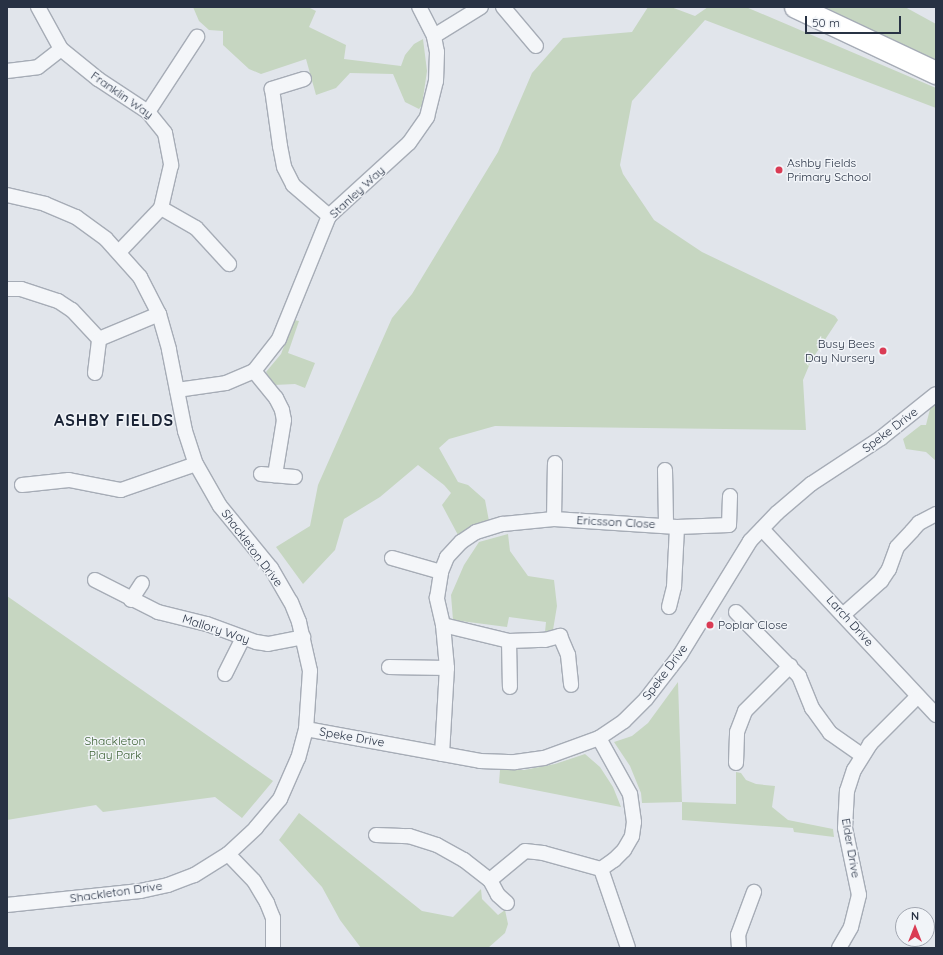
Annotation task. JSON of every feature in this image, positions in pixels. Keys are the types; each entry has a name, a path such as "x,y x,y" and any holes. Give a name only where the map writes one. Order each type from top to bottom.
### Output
{"main road":[{"path":"796,7 936,72"}],"street":[{"name":"Franklin Way","path":"38,7 61,49 98,79 148,112 166,133 170,146 171,165 161,208"},
{"name":"Stanley Way","path":"177,390 226,383 254,371 279,339 329,216 409,143 427,117 436,80 434,36 419,7"},
{"path":"434,36 481,7"},
{"path":"503,7 536,46"},
{"path":"148,112 197,36"},
{"path":"7,71 38,67 61,49"},
{"path":"304,79 272,89 280,146 284,167 293,185 329,216"},
{"name":"Shackleton Drive","path":"7,195 45,204 76,217 119,252 140,277 159,314 185,431 196,464 220,506 271,568 291,602 303,637 310,671 306,729 298,758 280,799 256,828 228,854 194,875 168,885 140,891 7,905"},
{"path":"119,252 161,208 196,228 229,264"},
{"path":"7,289 21,289 58,301 72,310 99,339 95,373"},
{"path":"99,339 159,314"},
{"path":"254,371 276,398 282,410 284,420 275,475"},
{"name":"Speke Drive","path":"306,729 480,761 515,762 544,758 599,738 624,721 646,699 680,655 736,562 762,529 811,484 881,438 936,394"},
{"path":"554,519 555,463"},
{"path":"22,485 69,480 121,490 196,464"},
{"path":"665,470 671,525 674,587 669,607"},
{"path":"261,474 295,477"},
{"name":"Ericsson Close","path":"442,754 447,668 443,625 437,598 441,572 447,557 461,542 476,532 503,524 554,519 671,525 729,525 730,496"},
{"path":"844,614 881,581 889,569 897,547 919,524 936,514"},
{"name":"Larch Drive","path":"762,529 844,614 917,697 936,715"},
{"path":"392,558 441,572"},
{"name":"Mallory Way","path":"95,580 131,600 158,612 207,624 243,638 268,644 303,637"},
{"path":"131,600 142,583"},
{"path":"736,612 799,676 819,720 830,733 861,755"},
{"path":"443,625 509,640 545,640 560,636 568,655 571,685"},
{"path":"225,674 243,638"},
{"path":"509,640 510,687"},
{"path":"736,763 737,732 745,711 790,666"},
{"path":"389,667 447,668"},
{"name":"Elder Drive","path":"839,948 851,927 859,895 846,834 845,813 847,791 861,755 892,721 917,697"},
{"path":"490,880 525,851 543,853 601,868 614,860 624,850 632,836 634,822 625,783 599,738"},
{"path":"376,835 409,836 437,845 464,860 490,880 498,895 507,903"},
{"path":"228,854 254,881 267,903 273,918 273,948"},
{"path":"601,868 628,948"},
{"path":"739,948 738,935 754,892"}],"green space":[{"path":"193,7 308,7 316,11 309,27 346,45 344,59 401,66 405,55 414,44 423,39 427,71 422,105 419,109 405,102 393,74 350,73 336,88 316,95 306,59 261,74 249,69 223,45 223,31 209,30 199,21"},
{"path":"648,7 671,7 695,16 708,7 746,7 936,88 936,108 705,20 632,101 620,165 623,174 654,220 702,252 835,316 838,320 811,361 803,380 806,430 495,426 449,439 439,448 458,482 468,485 485,500 489,521 468,529 458,535 442,505 451,493 444,485 418,465 380,497 344,519 335,550 303,584 276,547 310,526 318,485 392,318 412,294 498,152 532,73 563,38 632,32"},
{"path":"825,7 905,7 936,24 936,63"},
{"path":"294,320 299,321 288,353 315,363 305,388 295,384 274,385 266,372 281,354"},
{"path":"936,402 936,461 926,452 906,449 903,439 921,425 926,425 930,409"},
{"path":"508,534 510,551 528,576 554,580 557,606 553,630 545,632 546,622 509,617 507,627 453,620 451,595 464,565 479,542"},
{"name":"Shackleton Play Park","path":"7,596 273,781 242,818 215,797 103,812 96,805 7,820"},
{"path":"678,682 682,802 642,803 641,793 630,766 614,742 632,736 648,723"},
{"path":"585,754 600,767 613,787 621,807 499,783 500,770 524,770 555,764"},
{"path":"736,772 741,773 746,780 756,784 775,786 772,807 788,820 833,829 834,837 794,832 793,828 682,820 682,802 736,804"},
{"path":"299,813 422,911 453,917 481,889 482,899 498,915 505,910 508,924 505,933 488,948 361,948 340,920 322,887 279,840"}],"place":[{"name":"Ashby Fields Primary School","path":"779,170"},
{"name":"Busy Bees Day Nursery","path":"883,351"},
{"name":"Poplar Close","path":"710,625"}],"district":[{"name":"ASHBY FIELDS","path":"114,420"}]}
